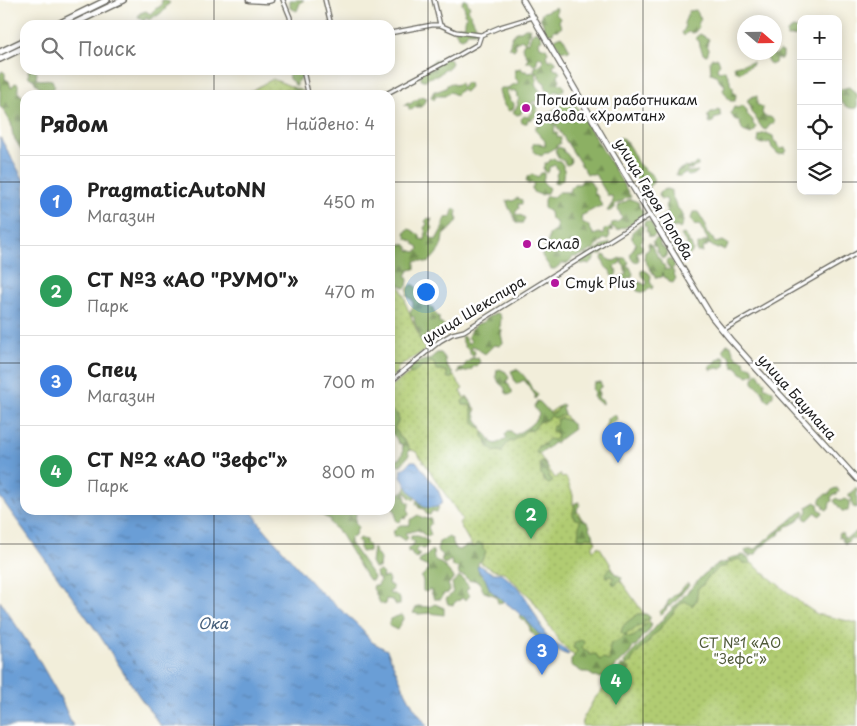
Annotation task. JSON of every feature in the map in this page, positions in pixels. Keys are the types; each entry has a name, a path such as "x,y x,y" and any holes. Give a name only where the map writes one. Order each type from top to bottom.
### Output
{"main road":[{"path":"66,20 107,0"},
{"path":"81,20 123,0"},
{"path":"0,52 20,42"},
{"path":"0,59 20,49"}],"street":[{"path":"248,0 271,0"},
{"path":"283,0 290,20"},
{"path":"326,0 331,20"},
{"path":"434,0 440,25"},
{"name":"улица Героя Попова","path":"523,0 650,215 722,330"},
{"path":"395,32 440,25 456,32 481,35 533,17"},
{"path":"393,90 478,44 481,35"},
{"path":"304,75 309,90"},
{"name":"улица Шекспира","path":"395,378 440,341 452,334 464,331 650,215"},
{"path":"722,330 857,253"},
{"name":"улица Баумана","path":"722,330 857,479"}],"green space":[{"path":"162,0 167,0 170,3 166,6 165,10 153,18 148,20 146,17 145,20 142,20 138,17 140,13 146,11 150,14 161,6"},
{"path":"290,0 304,0 300,3 297,11 290,8"},
{"path":"463,0 466,0 470,7 468,9 478,30 467,32 466,36 462,38 458,36 455,29 465,25 467,16 464,14"},
{"path":"556,7 556,14 560,18 559,22 562,27 554,30 553,33 547,34 540,18 542,13"},
{"path":"696,10 701,19 698,24 699,27 694,33 688,32 684,36 682,33 685,28 684,23 689,11"},
{"path":"530,28 531,33 528,39 525,42 521,39 515,43 516,47 514,50 509,47 512,37 517,31"},
{"path":"793,28 797,29 797,36 787,37 787,32"},
{"path":"535,31 541,35 540,46 546,48 548,59 551,61 552,58 556,61 556,64 553,65 555,70 558,70 560,73 558,83 562,84 564,88 559,93 556,91 553,94 551,91 546,91 545,83 534,70 535,67 542,64 543,59 539,57 537,63 533,65 531,62 526,62 528,58 522,47 524,43 529,42 531,35"},
{"path":"700,34 709,39 707,55 703,54 699,41 695,38"},
{"path":"561,36 570,50 568,52 565,50 559,51 559,46 554,41"},
{"path":"446,58 450,59 452,63 448,69 444,69 437,76 421,80 421,73 426,69 430,69 430,64 435,60 439,61"},
{"path":"712,58 718,58 720,64 717,67 718,71 725,70 736,95 735,101 730,101 723,90 725,85 720,82 716,75 711,73 710,61"},
{"path":"767,60 776,60 775,63 771,65"},
{"path":"753,62 753,64 739,73 735,70 734,66"},
{"path":"521,68 529,73 536,73 537,81 535,84 541,91 540,95 543,100 539,103 537,101 532,102 528,109 522,109 521,114 517,115 513,112 518,105 518,93 509,90 507,92 510,100 514,103 514,107 509,111 503,104 499,90 500,88 507,88 518,84 515,73 516,69"},
{"path":"2,71 5,73 5,79 9,81 11,88 15,83 18,84 18,92 20,94 20,148 13,136 11,123 0,107 0,74"},
{"path":"29,75 37,75 36,79 52,80 55,87 50,90 43,90"},
{"path":"288,75 302,75 303,77 297,82 297,86 289,79"},
{"path":"273,79 300,90 252,90"},
{"path":"451,83 455,85 460,83 461,87 463,87 465,83 469,83 470,87 465,92 461,90 456,95 450,92 445,96 436,96 434,100 431,97 434,91 446,88"},
{"path":"849,87 857,94 857,108 849,108 843,104 842,89"},
{"path":"421,96 427,98 421,107 415,107 412,110 409,109 409,106 404,105 411,104"},
{"path":"757,96 757,105 763,109 762,113 765,117 770,117 774,120 774,123 766,130 763,129 751,112 750,105 747,102 748,99"},
{"path":"572,99 631,197 615,204 615,208 610,211 607,211 613,202 612,196 608,196 595,174 587,174 548,113"},
{"path":"534,103 538,107 538,112 531,120 528,119 527,123 522,123 521,119 524,116 528,117 533,113 532,106"},
{"path":"742,105 747,110 747,114 753,120 753,124 756,127 755,131 751,134 743,131 739,121 734,119 731,113 734,107 738,108"},
{"path":"717,109 720,110 721,116 709,123 710,118 708,118 708,115 711,112 716,112"},
{"path":"543,119 550,119 555,126 554,132 557,133 557,137 561,138 560,144 557,147 549,152 545,152 542,156 536,154 532,147 534,143 540,143 545,146 545,141 535,130 536,126 539,126"},
{"path":"766,133 773,136 774,141 781,149 785,148 787,151 778,154 772,148 770,142 758,143 759,135"},
{"path":"618,138 623,138 639,164 654,178 653,183 648,187 650,193 646,195 643,191 644,187 623,161 615,143"},
{"path":"559,147 563,149 571,160 570,164 566,165 564,161 558,158 555,150"},
{"path":"554,158 560,161 565,171 563,179 557,183 554,182 558,171 556,166 549,167 549,171 546,173 543,168 545,163"},
{"path":"696,163 698,166 686,171 698,171 695,174 691,176 685,173 680,176 676,175 677,171 684,167 692,167"},
{"path":"541,173 544,173 543,182 549,188 547,193 541,195 533,192 533,183 528,184 526,181 527,177 532,174 538,177"},
{"path":"582,180 589,180 602,206 581,216 582,222 588,225 594,235 599,233 603,235 604,229 611,228 613,230 609,232 608,239 603,239 590,251 581,256 573,257 568,263 561,264 555,269 551,269 542,253 545,251 544,245 548,242 549,235 557,229 556,222 551,219 550,212 544,208 544,200 546,196 553,197 559,192 569,192 574,184 580,184"},
{"path":"671,190 676,207 683,217 680,229 677,227 667,228 660,218 666,215 668,211 665,206 666,199 661,199 659,195 660,191"},
{"path":"517,198 522,200 522,204 518,204 519,208 515,213 525,218 523,223 515,221 507,201 513,201"},
{"path":"630,199 638,202 643,211 641,219 617,230 611,226 612,223 618,222 622,218 618,209 619,205"},
{"path":"455,208 457,211 456,216 458,220 443,235 440,248 428,263 415,261 415,269 409,270 406,276 408,280 405,288 397,282 395,276 395,253 399,252 399,244 406,245 409,250 415,252 419,250 413,241 407,239 405,233 408,229 412,230 420,236 420,239 425,240 426,232 424,228 427,224 425,221 428,218 432,219 430,224 433,228 429,234 431,238 436,240 443,227 443,223 446,218 451,217"},
{"path":"693,212 698,212 706,225 706,233 712,237 715,243 723,241 728,244 727,248 724,250 721,248 717,249 709,244 702,248 703,252 697,252 697,245 708,240 699,224 695,225 691,219"},
{"path":"644,222 652,222 657,233 653,237 649,236 646,231 647,227 644,225"},
{"path":"640,225 643,227 643,237 640,243 642,250 637,252 639,259 634,262 630,253 636,243 632,239 632,232"},
{"path":"684,234 693,250 686,257 683,250 688,246 681,235"},
{"path":"657,238 660,239 660,246 668,253 664,259 653,245 653,241"},
{"path":"610,242 610,247 601,254 596,255 589,264 579,263 581,260 584,260 586,255 592,254"},
{"path":"648,243 650,243 661,264 664,265 663,271 670,268 666,262 668,259 673,261 675,266 672,269 673,275 676,278 673,283 664,277 663,272 662,277 656,278 644,259 645,252 649,249"},
{"path":"603,255 609,260 614,261 620,258 620,263 614,269 617,271 614,277 602,259"},
{"path":"622,258 629,262 627,266 630,267 633,274 631,278 628,277 621,282 621,286 618,286 619,278 627,275 622,264"},
{"path":"644,270 651,276 650,282 653,286 652,289 649,288 646,292 641,292 637,291 634,282 637,281 646,285 647,282 641,274 641,271"},
{"path":"395,274 425,351 397,367 398,372 395,374"},
{"path":"413,284 418,289 423,285 428,289 429,296 425,307 433,308 439,317 439,323 444,325 443,331 434,335 426,334 423,341 420,339 414,317 411,316 410,311 413,307 413,301 407,296 408,288"},
{"path":"496,313 501,318 500,328 502,330 503,343 499,346 494,345 485,354 472,346 471,349 475,353 473,356 470,354 470,350 465,347 461,337 463,336 470,343 471,341 468,337 471,329"},
{"path":"727,344 731,345 735,355 744,360 745,365 752,367 755,373 748,376 741,373 738,368 733,367 730,356 725,354 723,349"},
{"path":"437,353 441,353 445,358 449,370 452,372 453,377 451,379 447,377 447,372 436,370 434,363 430,362 427,366 423,365 410,374 408,370 421,361 430,360"},
{"path":"438,353 463,389 460,391 464,398 467,396 476,409 473,417 496,450 559,406 573,428 539,454 555,478 560,474 562,478 566,477 573,495 573,504 596,542 593,545 593,550 599,546 652,625 630,649 591,673 559,641 532,599 504,572 493,570 481,563 459,523 462,519 417,452 405,448 395,433 395,383"},
{"path":"724,356 725,366 722,369 711,370 709,367"},
{"path":"471,358 478,358 480,362 471,370 458,373 459,369 462,369"},
{"path":"500,369 506,372 509,378 506,382 512,390 510,395 506,393 496,376 497,370"},
{"path":"516,369 523,374 538,395 535,399 535,395 524,380 516,384 511,371"},
{"path":"758,372 765,382 764,386 773,391 769,401 753,383 753,378"},
{"path":"600,382 602,386 598,390 598,398 603,401 601,404 593,397 592,389 594,383"},
{"path":"467,398 473,405 476,418 482,428 476,425 470,405 463,405 462,401"},
{"path":"537,401 551,414 556,412 561,404 564,405 562,409 564,413 555,418 551,416 539,422 533,430 525,431 508,443 502,452 495,452 487,445 483,433 491,442 496,444 507,438 505,435 508,431 515,435 532,424 539,414 534,407"},
{"path":"395,413 398,415 398,422 395,426"},
{"path":"614,415 617,420 608,425 610,428 608,431 610,433 609,437 616,440 616,445 613,446 606,435 605,427 607,419"},
{"path":"561,418 572,424 574,429 540,454 536,453 538,446 543,445 549,439 554,440 557,438 556,432 552,431 553,426 556,426 557,420"},
{"path":"395,429 410,451 408,451 409,455 401,465 395,464 395,460 399,459 403,450 396,438"},
{"path":"542,462 547,466 548,477 552,479 552,482 549,484 544,481 541,475 540,463"},
{"path":"407,484 416,496 414,500 407,493 405,495 406,501 410,503 409,515 405,519 402,518 400,522 396,521 395,496 405,490"},
{"path":"837,488 839,491 831,497 832,501 829,509 826,510 824,505 820,503 820,499"},
{"path":"857,488 857,508 853,507 852,498 849,497 849,494"},
{"path":"418,498 439,508 437,512 432,511 430,515 427,515 424,509 419,508 416,503"},
{"path":"836,498 841,501 844,499 850,501 848,511 842,511 834,501"},
{"path":"579,502 580,505 576,513 590,526 589,529 594,536 591,538 587,536 584,539 578,538 580,520 575,519 573,515 575,503"},
{"path":"816,502 819,509 823,512 822,514 819,516 816,512 808,520 805,519 808,511 807,507"},
{"path":"804,511 805,513 799,519 786,526 779,535 760,547 756,554 751,557 747,555 745,551 747,549 756,549 795,516"},
{"path":"322,515 356,515 355,522 358,527 354,537 350,538 350,543 374,577 372,581 367,578 341,535 330,523 330,519"},
{"path":"418,515 422,518 431,519 431,524 428,527 431,535 427,537 418,530 405,533 408,538 405,541 398,536 393,536 394,530 400,525 410,525 410,520"},
{"path":"857,531 857,540 851,538 846,544 838,534 842,533 844,538"},
{"path":"411,536 418,536 428,541 428,545 424,549 419,547 415,551 420,554 416,558 412,555 411,551 408,552 408,548 415,542 411,540"},
{"path":"448,537 452,539 455,549 459,550 467,546 475,547 478,543 483,545 483,549 486,552 478,563 479,574 487,578 494,586 501,595 503,602 498,603 496,596 484,592 479,582 470,581 464,576 459,575 458,568 452,566 451,560 444,564 441,561 443,555 437,550 439,542"},
{"path":"359,538 366,540 369,551 361,552 359,547 361,543 357,541"},
{"path":"373,548 380,559 379,568 374,568 371,562"},
{"path":"433,551 434,559 443,565 454,577 448,585 450,588 448,593 443,594 441,599 434,599 430,589 426,592 423,591 421,577 428,567 419,563 420,559"},
{"name":"СТ №1 «АО \"Зефс\"»","path":"742,555 817,614 857,623 857,726 582,726 584,717 594,699 710,571"},
{"path":"744,555 750,560 750,564 744,563 739,559 727,561 730,558"},
{"path":"726,562 728,564 724,567 719,567 698,588 696,601 692,606 685,601 677,606 660,630 641,648 630,663 625,665 624,662 703,575 716,565"},
{"path":"610,568 622,578 616,585 612,581 614,578 606,577 606,573"},
{"path":"380,571 383,574 382,578 387,577 389,580 388,584 392,586 393,590 389,592 390,594 395,594 400,599 400,605 396,605 393,600 386,599 385,605 380,603 373,588 374,585 378,586 380,579 377,577 376,572"},
{"path":"459,577 469,587 466,591 470,595 466,600 461,598 453,605 448,604 446,599 452,592 452,583"},
{"path":"688,583 689,586 676,601 671,606 668,606 663,614 660,615 660,611 668,601"},
{"path":"435,604 444,608 444,615 413,613 417,606 429,607"},
{"path":"637,614 646,614 650,619 644,621 643,626 638,626 625,635 621,633 625,624"},
{"path":"401,615 404,617 397,630 389,626 390,619"},
{"path":"523,615 555,648 556,653 548,654 543,644 521,619 520,616"},
{"path":"651,623 647,633 633,647 630,653 604,677 582,672 571,665 571,659 577,650 573,648 575,642 582,640 584,642 582,648 590,655 596,654 599,660 604,658 609,661 611,643 618,641 626,635 629,638 635,636 646,624"},
{"path":"622,665 630,668 629,672 622,672 623,676 616,680 613,686 609,686 607,690 604,690 603,685 607,682 608,678 614,675"}],"water":[{"name":"Ока","path":"0,137 20,173 20,515 254,515 314,586 357,624 372,642 387,650 413,706 427,726 161,726 100,636 0,497"},
{"path":"411,461 416,461 438,490 443,502 439,506 432,508 424,507 409,490 401,477 402,469"},
{"path":"479,565 492,573 501,573 520,589 549,641 565,649 569,653 568,655 551,649 525,618 490,590 485,578 477,567"},
{"path":"0,601 34,652 60,697 73,726 0,726"}],"ferry route":[{"path":"0,484 20,512"},
{"path":"22,515 184,726"}],"place":[{"name":"Погибшим работникам завода «Хромтан»","path":"526,108"},
{"name":"Склад","path":"527,244"},
{"name":"Cmyk Plus","path":"555,283"},
{"name":"PragmaticAutoNN","path":"618,463"},
{"name":"СТ №3 «АО \"РУМО\"»","path":"531,539"},
{"name":"Спец","path":"542,675"},
{"name":"СТ №2 «АО \"Зефс\"»","path":"616,705"}]}
